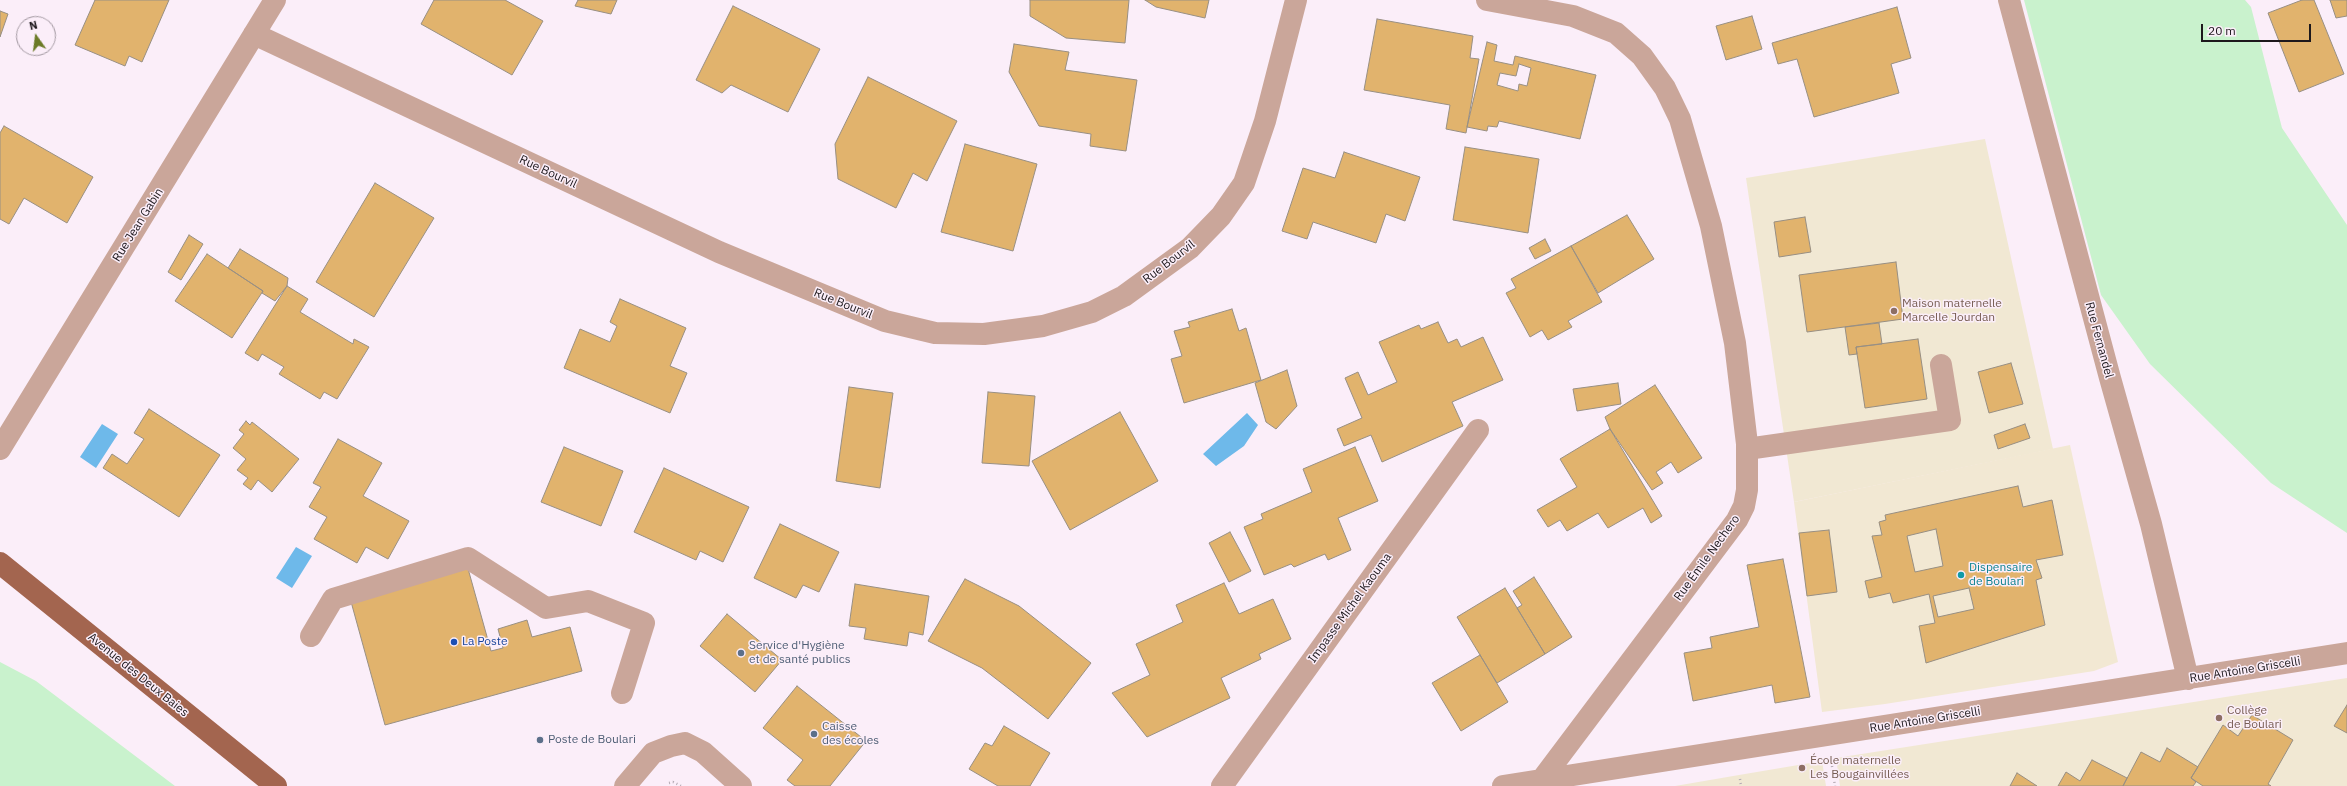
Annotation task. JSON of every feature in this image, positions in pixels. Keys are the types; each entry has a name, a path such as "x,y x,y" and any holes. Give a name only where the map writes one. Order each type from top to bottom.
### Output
{"main road":[{"name":"Avenue des Deux Baies","path":"0,564 276,786"}],"street":[{"name":"Rue Jean Gabin","path":"0,449 275,0"},
{"name":"Rue Bourvil","path":"254,34 719,252 878,318 936,333 984,334 1043,326 1092,312 1124,296 1190,248 1221,216 1244,183 1267,114 1296,0"},
{"name":"Rue Émile Nechero","path":"1487,0 1573,16 1616,32 1642,56 1665,88 1680,119 1711,226 1735,343 1747,449 1747,490 1744,506 1737,520 1542,778"},
{"name":"Rue Fernandel","path":"2009,0 2110,378 2151,524 2188,680"},
{"path":"1747,449 1950,420 1940,365"},
{"name":"Impasse Michel Kaouma","path":"1222,786 1478,430"},
{"path":"311,636 333,599 468,558 546,608 588,601 644,623 622,693"},
{"name":"Rue Antoine Griscelli","path":"1503,786 1542,778 2188,680 2347,653"},
{"path":"625,786 653,753 686,743 703,752 741,786"}],"path":[{"path":"1832,766 1835,786"},
{"path":"667,784 673,782 681,786"}],"shaded area":[{"name":"Maison maternelle Marcelle Jourdan","path":"1985,139 2053,449 1794,502 1746,178"},
{"path":"2070,445 2118,662 2094,671 1885,704 1822,712 1794,502"},
{"name":"Collège de Boulari","path":"2347,678 2347,786 1840,786 1836,758"},
{"name":"École maternelle Les Bougainvillées","path":"1822,761 1826,786 1675,786 1739,775"}],"green space":[{"path":"2024,0 2245,0 2251,7 2282,128 2347,225 2347,533 2271,483 2150,364 2101,295"},
{"path":"0,662 36,681 175,786 0,786"}],"water":[{"path":"1247,413 1258,425 1244,446 1216,466 1203,454"},
{"path":"102,424 118,434 96,468 80,457"},
{"path":"296,547 312,556 292,588 276,578"}],"building":[{"path":"95,0 169,0 142,62 129,56 125,66 75,45"},
{"path":"434,0 505,0 543,21 512,75 421,24"},
{"path":"578,0 617,0 611,14 575,6"},
{"path":"1030,0 1129,0 1125,43 1066,38 1030,16"},
{"path":"1145,0 1209,0 1205,18 1156,7"},
{"path":"2302,0 2314,0 2344,74 2299,92 2268,13"},
{"path":"2330,0 2347,0 2347,16 2336,18"},
{"path":"733,6 820,49 788,112 731,85 722,93 696,80"},
{"path":"1897,7 1911,58 1891,64 1899,93 1814,117 1797,59 1778,64 1772,43"},
{"path":"0,11 8,14 0,37"},
{"path":"1752,16 1762,49 1726,60 1716,26"},
{"path":"1377,19 1473,36 1470,58 1479,59 1466,133 1446,129 1450,105 1364,90"},
{"path":"1487,42 1497,45 1494,61 1513,65 1515,56 1596,75 1580,139 1499,121 1497,127 1488,126 1487,131 1467,127","holes":["1519,64 1531,68 1527,86 1519,84 1518,91 1497,85 1500,73 1516,76"]},
{"path":"1014,44 1069,52 1065,70 1137,80 1126,151 1090,146 1091,134 1039,126 1009,72"},
{"path":"868,77 957,121 927,181 913,173 896,208 838,179 835,144"},
{"path":"4,126 93,177 67,223 24,198 9,224 0,219 0,133"},
{"path":"965,144 1037,164 1013,251 941,232"},
{"path":"1465,147 1539,159 1528,233 1453,220"},
{"path":"1344,152 1420,177 1405,221 1386,214 1376,243 1313,222 1307,239 1282,231 1303,168 1335,178"},
{"path":"375,183 434,218 374,317 316,282"},
{"path":"1627,215 1654,259 1598,293 1571,246"},
{"path":"1805,217 1811,252 1779,257 1774,222"},
{"path":"189,235 203,244 181,280 168,272"},
{"path":"1545,239 1551,251 1535,259 1529,248"},
{"path":"1571,246 1602,302 1568,321 1572,327 1548,340 1542,330 1530,337 1506,293 1516,288 1511,279"},
{"path":"240,249 288,278 287,286 275,301 262,293 263,291 228,268"},
{"path":"207,254 263,291 232,338 175,301"},
{"path":"1896,262 1903,319 1807,332 1799,275"},
{"path":"287,286 308,299 300,312 353,344 354,339 369,347 337,399 324,392 320,399 279,374 284,367 262,354 258,361 245,353"},
{"path":"620,299 686,328 670,366 687,373 670,413 564,368 580,329 610,342 617,326 610,322"},
{"path":"1232,309 1239,331 1246,328 1261,380 1184,403 1171,359 1182,356 1174,331 1190,327 1188,322"},
{"path":"1438,322 1448,343 1457,339 1461,347 1483,337 1503,380 1452,402 1463,426 1382,462 1371,435 1344,446 1337,429 1362,418 1345,378 1358,372 1368,395 1397,382 1379,342 1419,325 1421,329"},
{"path":"1879,323 1882,344 1856,347 1857,354 1849,355 1845,327"},
{"path":"1918,339 1927,399 1865,408 1856,347"},
{"path":"2011,363 2023,404 1989,413 1978,372"},
{"path":"1287,370 1297,406 1276,429 1266,422 1255,383"},
{"path":"1618,383 1621,404 1577,411 1573,389"},
{"path":"1655,385 1702,458 1678,473 1671,462 1656,472 1663,483 1652,490 1610,429 1605,417"},
{"path":"849,387 893,393 880,488 836,481"},
{"path":"988,392 1035,396 1029,466 982,463"},
{"path":"149,409 220,455 179,517 103,468 112,454 127,464 144,439 134,433"},
{"path":"1120,412 1158,481 1070,530 1032,461"},
{"path":"246,421 250,425 252,422 299,459 272,492 258,480 251,490 243,484 248,478 237,470 246,459 233,448 244,434 239,430"},
{"path":"2025,424 2030,438 1998,449 1994,435"},
{"path":"1610,429 1662,516 1651,523 1643,508 1608,528 1598,513 1567,531 1560,520 1548,527 1537,510 1577,487 1560,459"},
{"path":"338,439 382,463 363,496 409,521 388,559 366,547 357,563 314,539 327,517 309,507 321,487 313,483"},
{"path":"564,447 623,471 601,526 541,502"},
{"path":"1355,447 1378,501 1338,518 1351,550 1328,560 1325,554 1294,567 1291,564 1264,575 1244,527 1263,519 1261,514 1312,492 1303,469"},
{"path":"664,468 749,507 723,562 700,551 696,560 634,532"},
{"name":"Dispensaire de Boulari","path":"2018,486 2023,507 2052,500 2063,555 2036,560 2042,578 2036,580 2045,625 1926,663 1919,626 1935,623 1929,594 1893,603 1890,593 1869,598 1865,581 1882,577 1872,536 1882,535 1879,522 1886,520 1885,515","holes":["1936,529 1943,566 1915,572 1907,536","1969,588 1974,609 1938,617 1933,596"]},
{"path":"780,524 839,552 819,592 803,585 796,598 754,578"},
{"path":"1829,530 1837,592 1807,596 1799,533"},
{"path":"1230,532 1251,571 1229,582 1209,543"},
{"path":"1783,559 1810,697 1775,703 1772,685 1693,701 1684,653 1712,648 1710,637 1759,627 1747,565"},
{"path":"467,565 491,651 503,648 498,629 527,620 532,637 570,627 582,671 385,725 350,598"},
{"path":"1534,577 1572,637 1545,654 1517,608 1522,605 1513,591"},
{"path":"965,579 1019,606 1091,663 1048,719 982,668 928,641"},
{"path":"1224,583 1239,614 1273,599 1291,639 1259,654 1261,659 1221,678 1230,698 1147,737 1112,693 1150,675 1136,644 1183,622 1176,605"},
{"path":"855,584 929,596 923,635 909,632 907,646 864,639 866,628 849,626"},
{"path":"1505,588 1545,654 1497,683 1457,617"},
{"name":"Service d'Hygiène et de santé publics","path":"727,614 782,660 755,692 700,646"},
{"path":"1480,655 1508,702 1461,731 1432,683"},
{"name":"Caisse des écoles","path":"797,686 866,741 830,786 795,786 787,780 803,760 763,728"},
{"path":"2347,705 2347,733 2334,726"},
{"path":"2252,715 2293,740 2268,784 2271,786 2203,786 2191,778 2223,725 2238,736"},
{"path":"1004,726 1050,753 1030,786 998,786 969,769 985,743 992,746"},
{"path":"2167,748 2198,767 2191,778 2196,782 2193,786 2123,786 2141,752 2160,762"},
{"path":"2092,760 2127,778 2123,786 2058,786 2066,772 2080,781"},
{"path":"2017,773 2037,786 2010,786"}],"place":[{"name":"Maison maternelle Marcelle Jourdan","path":"1894,311"},
{"name":"Dispensaire de Boulari","path":"1961,575"},
{"name":"La Poste","path":"454,642"},
{"name":"Service d'Hygiène et de santé publics","path":"741,653"},
{"name":"Collège de Boulari","path":"2219,718"},
{"name":"Caisse des écoles","path":"814,734"},
{"name":"Poste de Boulari","path":"540,740"},
{"name":"École maternelle Les Bougainvillées","path":"1802,768"}]}
